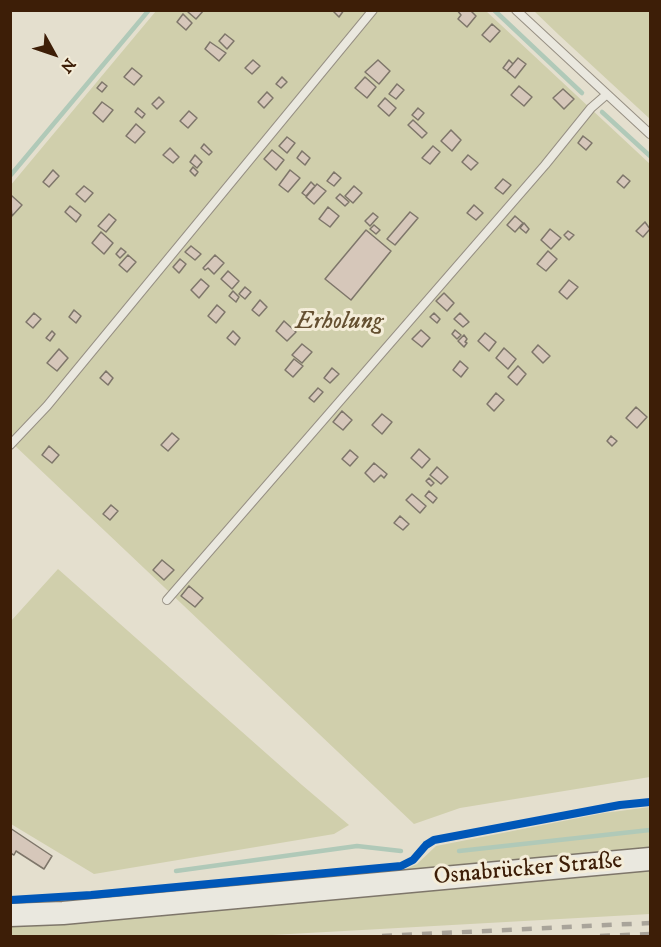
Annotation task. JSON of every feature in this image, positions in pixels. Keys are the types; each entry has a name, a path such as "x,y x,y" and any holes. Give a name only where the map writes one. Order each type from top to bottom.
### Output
{"main road":[{"name":"Osnabrücker Straße","path":"10,915 74,912 651,859"}],"lane":[{"path":"10,445 47,406 373,10"},
{"path":"516,10 651,134"},
{"path":"167,600 538,173 591,108 606,95"}],"green space":[{"name":"Erholung","path":"156,11 486,11 650,164 650,777 460,808 414,824 11,442 10,186"},
{"path":"534,11 650,11 650,119 559,35"},
{"path":"58,569 349,825 334,834 94,874 11,824 11,621"},
{"path":"650,807 650,852 403,873 417,864 436,846 604,813"},
{"path":"650,868 650,914 254,936 11,936 11,925"}],"building":[{"path":"189,10 204,10 196,19 188,12"},
{"path":"332,10 344,10 339,17"},
{"path":"457,10 470,10 476,16 467,27 458,19 461,15"},
{"path":"183,14 192,23 186,30 177,22"},
{"path":"492,24 500,31 490,42 482,35"},
{"path":"225,34 234,41 227,49 219,41"},
{"path":"210,42 226,53 219,61 205,49"},
{"path":"518,58 526,64 515,78 507,71"},
{"path":"253,60 260,66 252,74 245,68"},
{"path":"378,60 390,71 379,84 365,72"},
{"path":"509,60 513,64 507,71 503,68"},
{"path":"132,68 142,76 134,85 124,77"},
{"path":"282,77 287,82 281,88 276,84"},
{"path":"365,77 376,87 367,98 355,88"},
{"path":"102,82 107,86 102,92 97,88"},
{"path":"397,84 404,90 396,99 389,94"},
{"path":"519,86 532,97 524,106 511,95"},
{"path":"563,89 574,99 564,109 553,98"},
{"path":"267,92 273,98 264,108 258,102"},
{"path":"159,97 164,102 157,109 152,104"},
{"path":"385,98 396,108 389,116 378,106"},
{"path":"102,102 113,110 103,122 93,113"},
{"path":"138,108 145,114 142,118 135,112"},
{"path":"418,108 424,113 418,120 412,115"},
{"path":"189,111 197,118 188,128 180,121"},
{"path":"413,120 427,133 422,138 408,125"},
{"path":"136,124 145,132 135,143 126,136"},
{"path":"451,130 461,140 452,151 441,141"},
{"path":"583,136 592,143 586,150 578,143"},
{"path":"287,137 295,143 287,153 279,146"},
{"path":"204,144 212,152 209,155 201,148"},
{"path":"433,146 440,152 430,164 422,158"},
{"path":"170,148 179,157 173,163 163,155"},
{"path":"272,150 284,160 276,170 264,159"},
{"path":"302,151 310,158 305,165 297,158"},
{"path":"195,155 202,162 197,168 190,162"},
{"path":"468,155 478,163 471,170 462,162"},
{"path":"193,167 198,172 195,176 190,171"},
{"path":"53,170 59,176 49,187 43,182"},
{"path":"290,170 300,178 288,192 279,185"},
{"path":"334,172 341,178 334,186 327,181"},
{"path":"623,175 630,181 624,188 617,182"},
{"path":"503,179 511,185 503,194 495,188"},
{"path":"311,182 315,186 306,196 302,193"},
{"path":"317,184 326,191 314,204 306,197"},
{"path":"84,186 93,193 85,202 76,194"},
{"path":"354,186 362,193 353,203 345,196"},
{"path":"340,194 349,202 345,206 336,198"},
{"path":"12,196 22,205 12,216 10,198"},
{"path":"474,205 483,213 476,220 467,213"},
{"path":"70,206 81,215 76,222 65,212"},
{"path":"328,207 339,216 330,227 319,219"},
{"path":"410,212 418,218 395,245 387,239"},
{"path":"373,213 378,217 370,226 365,221"},
{"path":"109,214 116,220 106,232 98,226"},
{"path":"515,216 523,223 515,232 507,225"},
{"path":"645,222 650,229 643,237 636,231"},
{"path":"524,223 529,229 526,233 520,228"},
{"path":"374,225 380,230 376,234 370,229"},
{"path":"550,229 561,238 551,249 541,240"},
{"path":"366,230 391,251 351,300 325,279"},
{"path":"568,231 574,235 569,240 564,235"},
{"path":"101,232 113,243 104,254 92,243"},
{"path":"191,246 201,254 195,260 185,252"},
{"path":"121,248 126,252 120,258 116,254"},
{"path":"548,251 557,259 546,271 537,264"},
{"path":"128,255 136,262 127,272 119,265"},
{"path":"215,255 224,263 214,274 208,268 205,270 203,268"},
{"path":"180,259 186,264 179,273 173,267"},
{"path":"228,271 239,281 232,289 221,279"},
{"path":"201,279 209,286 199,298 191,290"},
{"path":"569,280 578,287 567,299 559,292"},
{"path":"245,287 251,292 245,299 239,294"},
{"path":"233,291 239,297 236,302 229,296"},
{"path":"444,293 454,303 447,311 436,301"},
{"path":"260,300 267,307 259,316 252,310"},
{"path":"217,305 225,312 216,323 208,316"},
{"path":"74,310 81,316 76,323 69,317"},
{"path":"34,313 41,319 33,328 26,322"},
{"path":"434,313 440,319 437,323 430,317"},
{"path":"460,313 469,322 463,327 454,319"},
{"path":"284,321 296,332 287,341 276,331"},
{"path":"421,330 430,338 422,347 412,339"},
{"path":"455,330 461,335 457,339 452,334"},
{"path":"52,331 55,334 50,341 46,338"},
{"path":"233,331 240,338 235,345 227,338"},
{"path":"485,333 496,342 489,351 478,341"},
{"path":"464,335 467,343 464,347 458,341"},
{"path":"302,344 312,352 302,363 292,355"},
{"path":"538,345 550,356 543,363 532,352"},
{"path":"504,348 516,359 508,369 496,358"},
{"path":"59,349 68,358 57,371 47,363"},
{"path":"294,359 303,366 293,377 285,370"},
{"path":"460,361 468,368 461,377 453,370"},
{"path":"518,366 526,374 517,385 508,377"},
{"path":"332,368 339,374 330,383 324,378"},
{"path":"106,371 113,378 108,385 100,378"},
{"path":"318,388 323,392 314,402 309,398"},
{"path":"496,393 504,400 494,411 487,404"},
{"path":"636,407 647,417 637,428 626,418"},
{"path":"342,411 352,420 343,430 333,422"},
{"path":"382,414 392,422 382,434 372,425"},
{"path":"172,433 179,439 168,451 161,445"},
{"path":"611,436 617,441 612,446 607,441"},
{"path":"49,446 59,455 52,463 42,455"},
{"path":"419,449 430,459 422,468 411,458"},
{"path":"350,450 358,457 350,466 342,459"},
{"path":"374,463 387,474 384,478 381,475 374,482 365,473"},
{"path":"437,467 448,477 441,484 430,475"},
{"path":"429,478 434,483 431,486 426,481"},
{"path":"429,491 437,498 433,503 425,496"},
{"path":"412,494 426,506 420,513 406,500"},
{"path":"111,505 118,511 110,520 103,514"},
{"path":"400,516 409,524 403,530 394,523"},
{"path":"162,560 174,570 164,580 153,570"},
{"path":"189,586 203,598 195,607 181,596"},
{"path":"10,828 52,856 44,869 16,851 14,855 10,853"}],"waterway":[{"path":"10,176 149,10"},
{"path":"494,10 582,93"},
{"path":"602,112 650,156"},
{"path":"459,851 650,830"},
{"path":"176,871 357,846 401,851"}],"railway":[{"path":"382,936 650,923"},
{"path":"600,936 650,934"}],"cycle path":[{"path":"10,900 91,895 401,866 413,860 426,845 434,840 620,805 650,802"}]}
